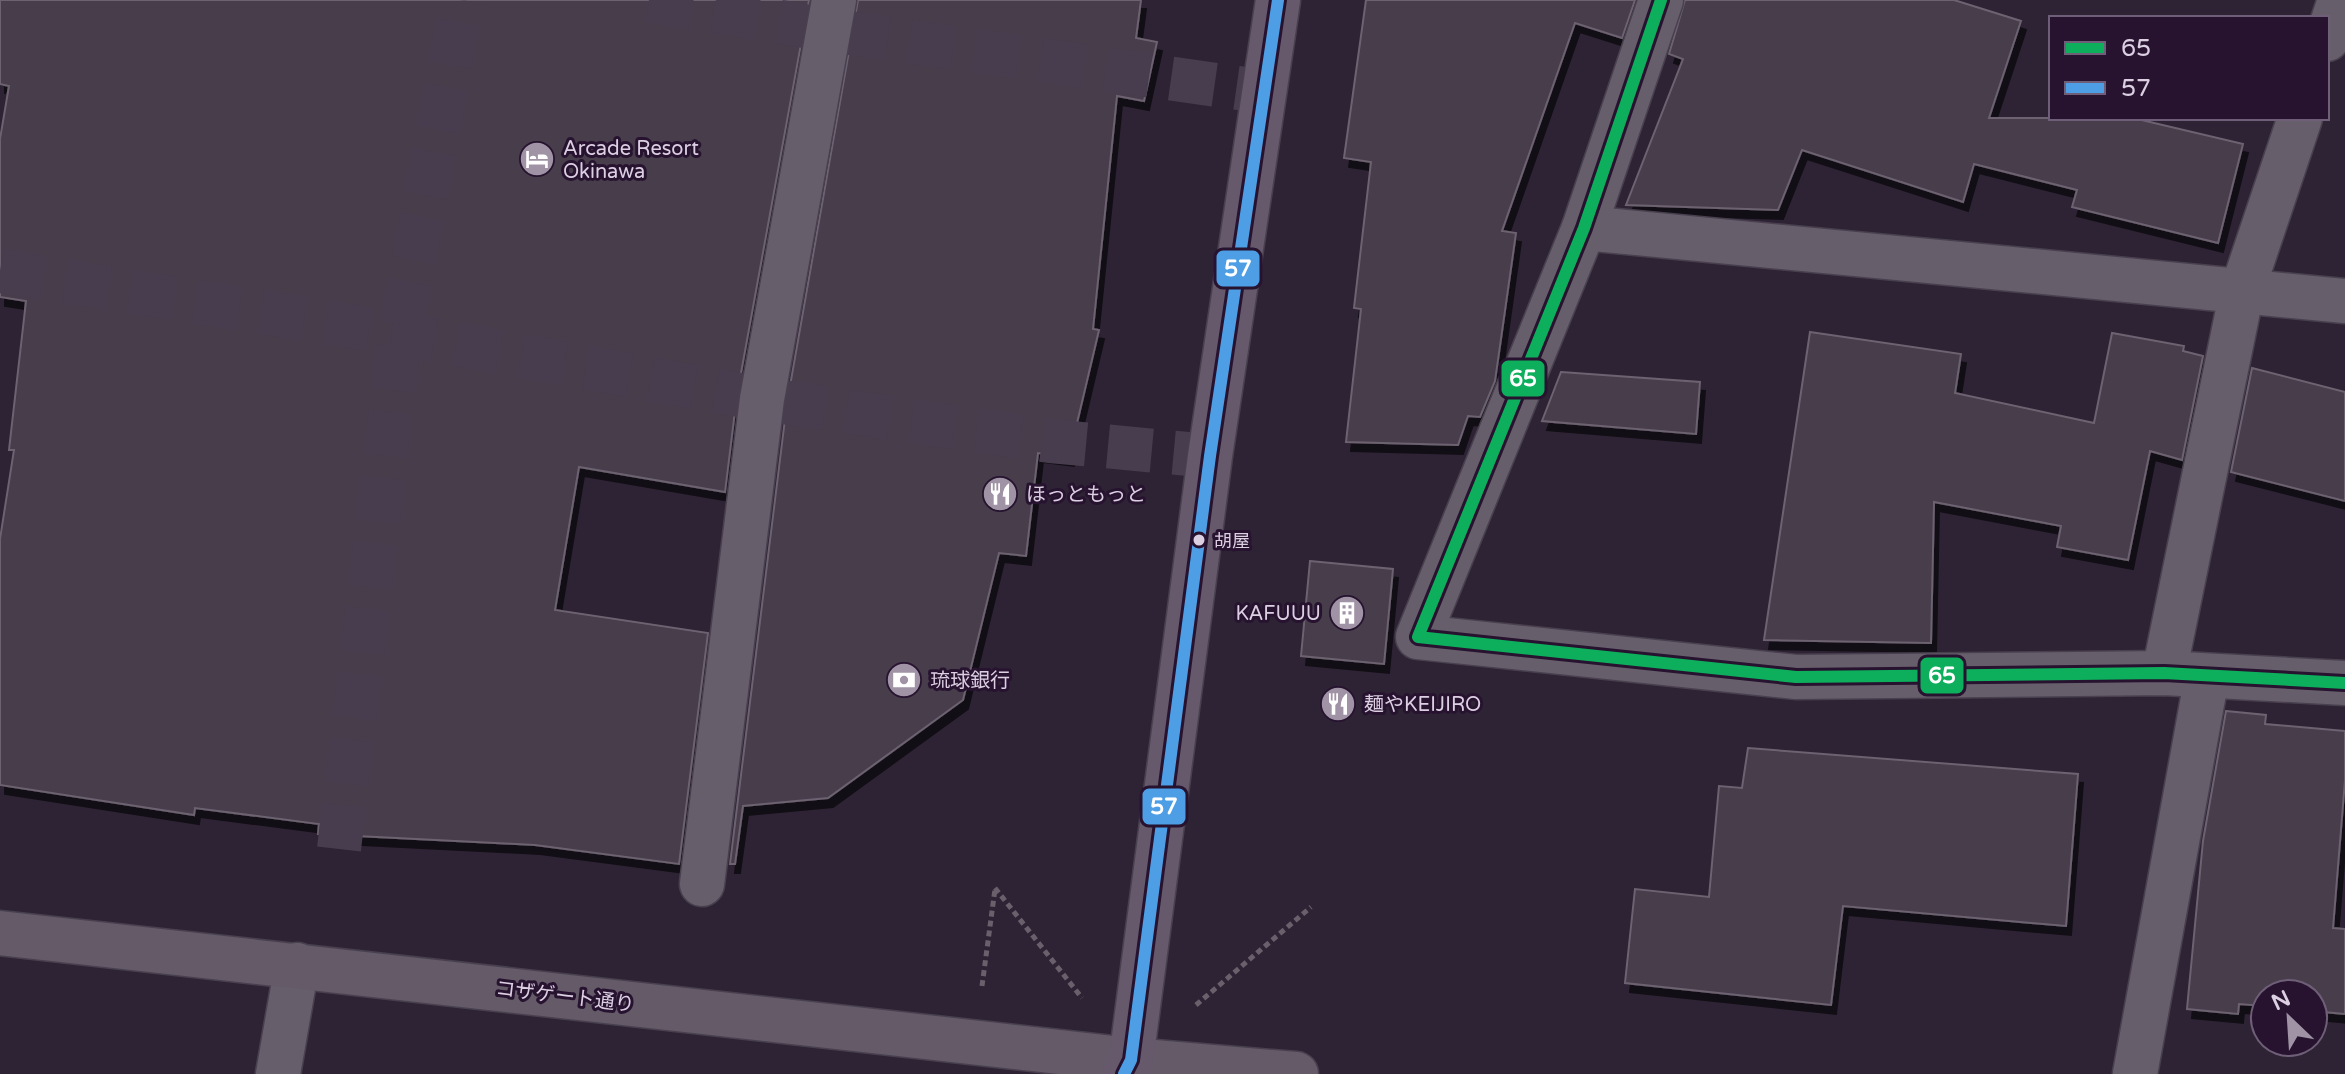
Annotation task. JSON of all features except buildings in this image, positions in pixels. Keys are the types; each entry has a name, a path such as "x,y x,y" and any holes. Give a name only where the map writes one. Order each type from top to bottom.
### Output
{"highway":[{"path":"1130,1069 1210,456 1278,0"}],"main road":[{"name":"コザゲート通り","path":"0,933 975,1042 1130,1069 1296,1074"}],"street":[{"path":"702,884 762,399 834,0"},
{"path":"1661,0 1584,228 1418,637 1796,677 2164,673 2345,683"},
{"path":"2329,33 2340,0"},
{"path":"2164,673 2242,291 2299,120"},
{"path":"1584,228 2345,301"},
{"path":"2135,1074 2207,676"},
{"path":"278,1074 297,965"}],"path":[{"path":"975,1042 995,888 1130,1069 1311,907"}],"tunnel":[{"path":"339,849 400,334 462,0"},
{"path":"649,0 828,30 1266,92"},
{"path":"0,271 400,334 762,399 1050,441 1210,456"}],"transit line":[{"name":"57","path":"1124,1074 1131,1060 1210,456 1278,0"},
{"name":"65","path":"1661,0 1584,228 1418,637 1796,677 2164,673 2345,683"}],"place":[{"name":"Arcade Resort Okinawa","path":"537,159"},
{"name":"ほっともっと","path":"1000,494"},
{"name":"胡屋","path":"1199,540"},
{"name":"KAFUUU","path":"1347,613"},
{"name":"琉球銀行","path":"904,680"},
{"name":"麺やKEIJIRO","path":"1338,704"}]}
